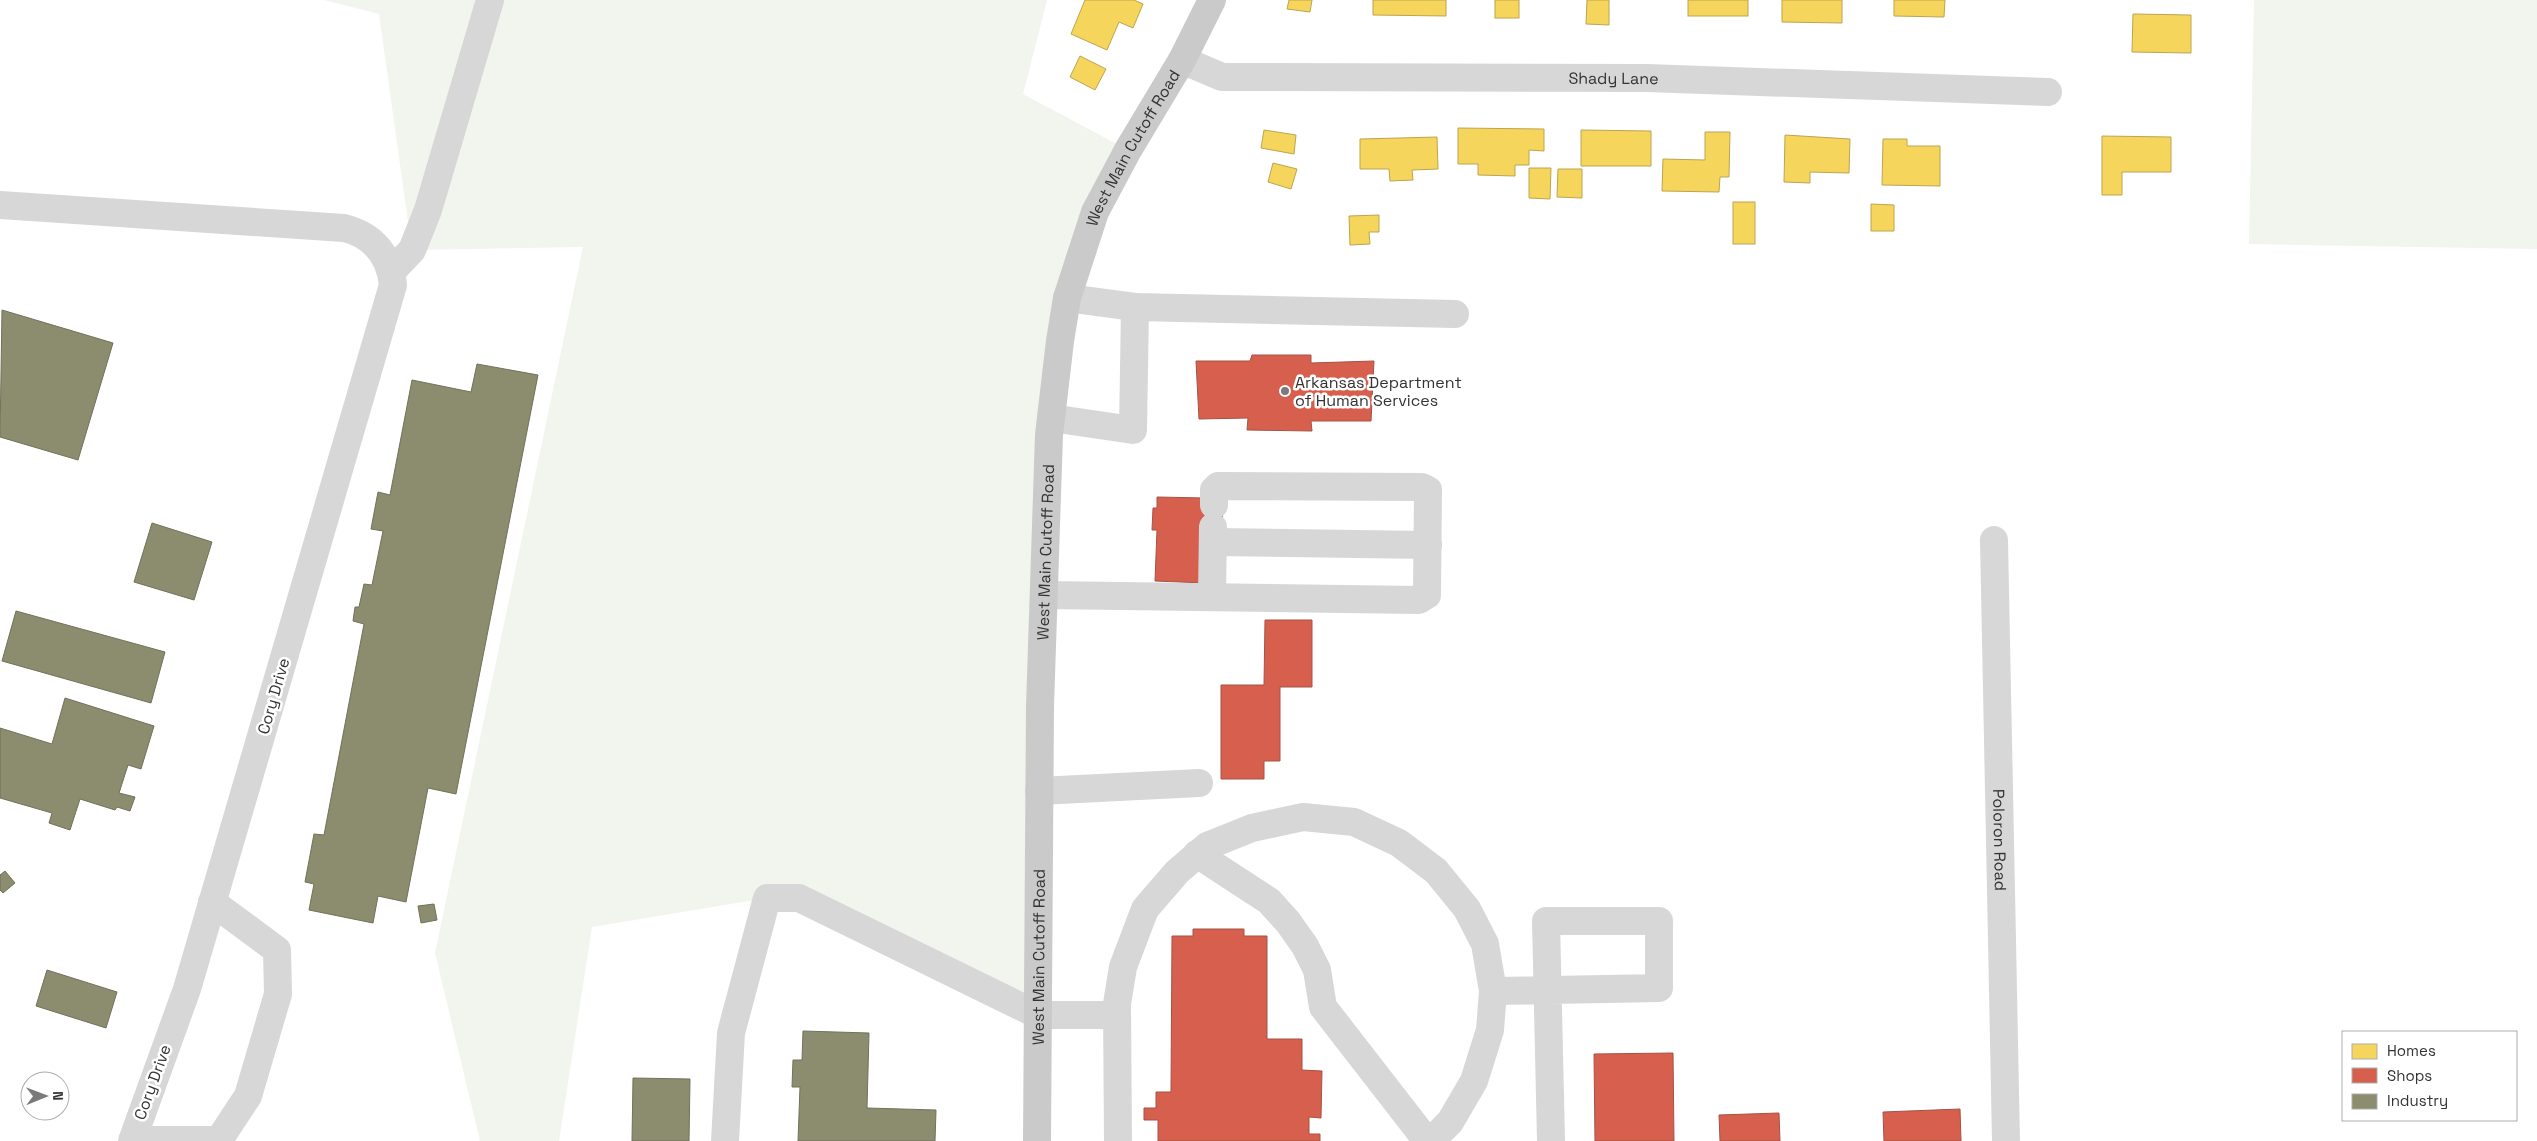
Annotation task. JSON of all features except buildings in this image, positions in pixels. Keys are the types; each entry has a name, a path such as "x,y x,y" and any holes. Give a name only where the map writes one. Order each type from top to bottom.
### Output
{"main road":[{"name":"West Main Cutoff Road","path":"1038,1141 1039,791 1044,595 1051,418 1067,298 1095,212 1128,150 1182,60 1212,0"}],"street":[{"path":"0,205 344,228 368,238 386,260 412,250 428,210 490,0"},
{"name":"Shady Lane","path":"1182,60 1222,77 1647,78 2048,92"},
{"name":"Cory Drive","path":"132,1140 187,989 393,285 386,260"},
{"path":"1067,298 1135,307 1454,314"},
{"path":"1051,418 1133,430 1135,307"},
{"path":"1044,595 1419,600 1427,595 1428,490 1422,487 1218,486 1214,490 1212,597"},
{"path":"1213,525 1428,545"},
{"name":"Poloron Road","path":"1994,540 2006,1141"},
{"path":"1039,791 1199,783"},
{"path":"1118,1141 1117,1015 1123,967 1145,909 1178,872 1207,846 1252,828 1303,817 1354,822 1406,849 1436,871 1467,909 1485,944 1493,991 1490,1030 1474,1082 1450,1122 1431,1141"},
{"path":"1197,854 1269,901 1288,922 1305,946 1317,970 1323,1007 1427,1141"},
{"path":"726,1141 731,1034 768,898 799,898 1038,1015 1117,1015"},
{"path":"132,1140 219,1140 248,1096 278,994 277,950 212,902"},
{"path":"1493,991 1547,990 1659,988 1659,921 1546,921 1547,990 1551,1141"}],"shaded area":[{"path":"324,0 1047,0 1023,94 1128,150 1067,298 1038,1015 767,898 592,927 559,1141 480,1141 435,953 583,247 412,250 379,14"},
{"path":"2254,0 2537,0 2537,249 2249,244"}],"place":[{"name":"Arkansas Department of Human Services","path":"1285,391"}]}
